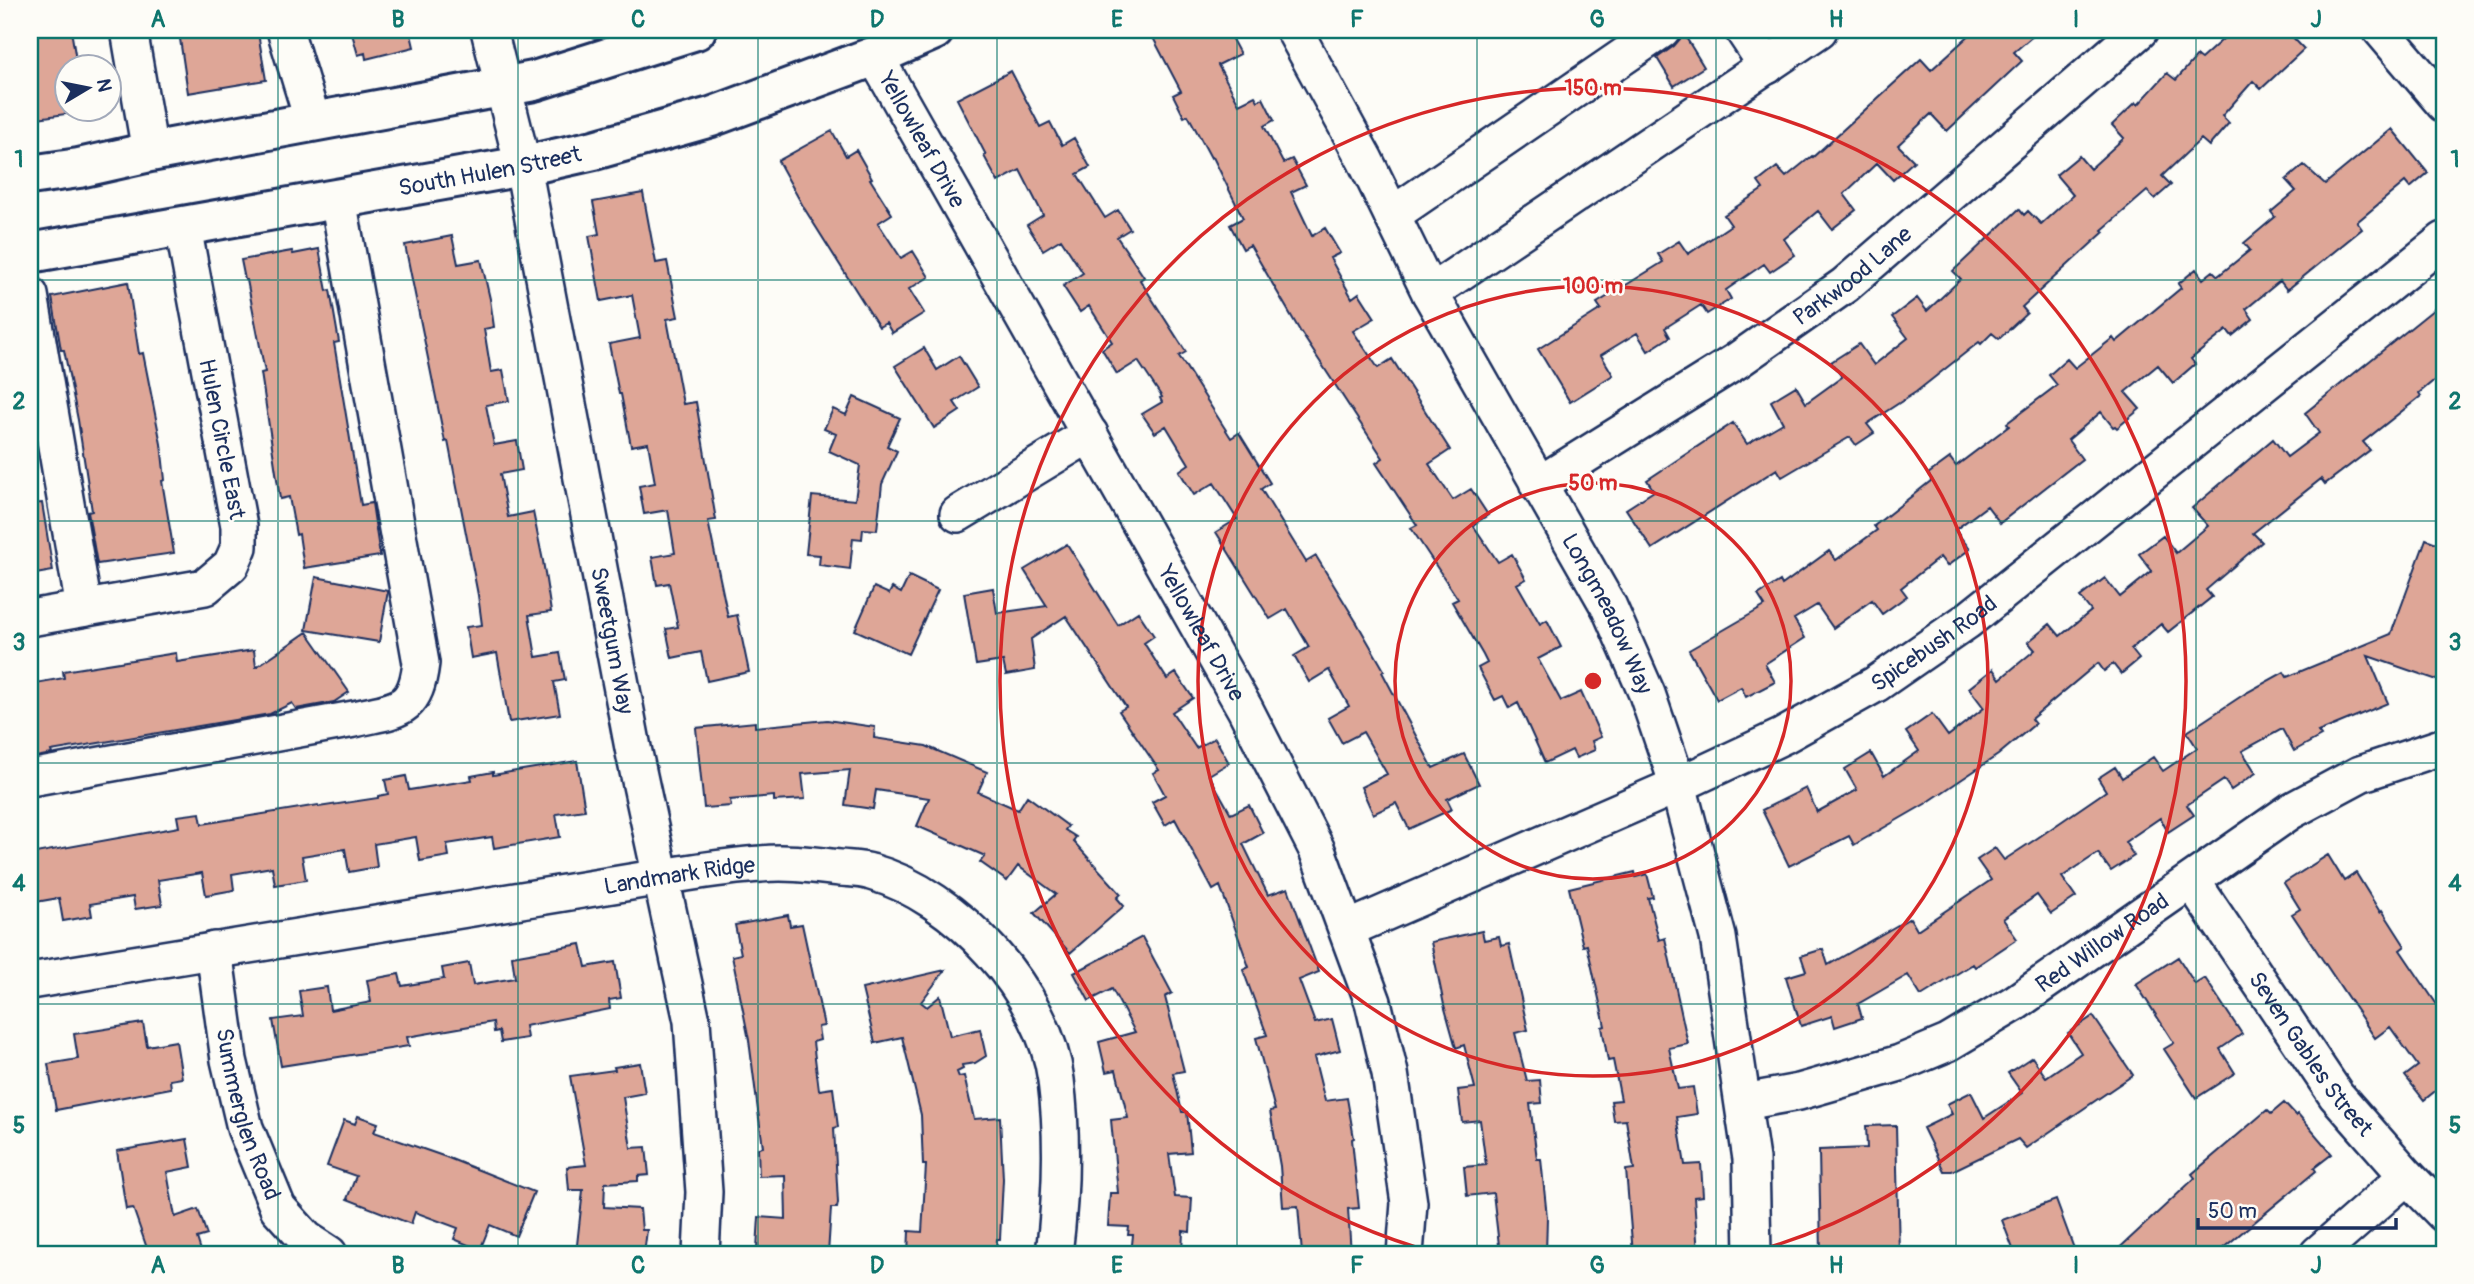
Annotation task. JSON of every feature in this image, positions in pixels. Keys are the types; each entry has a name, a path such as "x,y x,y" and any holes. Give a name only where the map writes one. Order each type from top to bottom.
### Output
{"main road":[{"path":"30,175 79,168 150,152 534,81 696,30"},
{"name":"South Hulen Street","path":"30,253 523,166 594,150 711,117 875,56 934,30"}],"street":[{"path":"129,30 150,152"},
{"path":"285,30 313,122"},
{"name":"Sweetgum Way","path":"489,30 523,166 633,748 692,1021 704,1192 701,1254"},
{"name":"Longmeadow Way","path":"1294,30 1365,160 1430,293 1609,607 1647,694 1678,785 1718,937 1751,1158 1753,1254"},
{"path":"1392,215 1662,30"},
{"path":"1743,30 1767,66"},
{"path":"1430,293 1819,30"},
{"name":"Parkwood Lane","path":"1538,485 1735,362 1845,285 2140,30"},
{"path":"2381,30 2444,104"},
{"name":"Yellowleaf Drive","path":"875,56 1245,709 1317,850 1373,1002 1390,1073 1409,1203 1405,1254"},
{"path":"30,778 389,711 401,708 418,688 421,663 338,199"},
{"name":"Hulen Circle East","path":"30,618 205,587 231,565 239,547 239,526 183,227"},
{"name":"Spicebush Road","path":"1348,929 1678,785 1783,736 1864,691 1967,621 2444,240"},
{"path":"30,295 85,608"},
{"path":"958,514 1090,434"},
{"name":"Red Willow Road","path":"1744,1102 1799,1092 1888,1066 1948,1042 2015,1003 2291,811 2360,774 2444,746"},
{"name":"Landmark Ridge","path":"30,981 661,877 763,863 818,865 871,872 911,888 963,922 1003,966 1042,1026 1056,1078 1059,1152 1055,1254"},
{"name":"Seven Gables Street","path":"2192,881 2336,1095 2444,1214"},
{"name":"Summerglen Road","path":"214,950 229,1060 245,1128 278,1208 306,1238 329,1254"},
{"path":"2318,1254 2407,1176"}],"building":[{"path":"30,30 71,30 75,52 52,52 52,116 30,119"},
{"path":"236,30 237,37 258,33 266,80 188,93 179,32"},
{"path":"351,30 410,30 414,47 366,59 365,53 358,55"},
{"path":"1149,30 1227,30 1240,54 1218,65 1239,104 1255,96 1258,101 1263,98 1274,120 1264,126 1283,163 1292,159 1306,185 1291,192 1312,236 1325,228 1340,253 1330,258 1352,298 1359,293 1375,318 1353,331 1378,368 1392,359 1450,450 1429,464 1453,500 1471,489 1488,515 1473,525 1498,562 1512,554 1526,579 1517,584 1540,624 1547,620 1561,647 1538,659 1561,701 1581,692 1601,737 1592,741 1595,750 1576,758 1572,750 1545,763 1518,703 1509,708 1503,696 1495,700 1478,668 1487,663 1452,602 1458,599 1411,528 1417,525 1376,463 1383,458 1300,331 1250,245 1243,249 1230,225 1243,218 1213,157 1211,158 1188,115 1184,117 1173,95 1181,91"},
{"path":"1975,30 2040,30 2014,52 2022,61 1947,131 1931,114 1898,145 1914,161 1893,180 1877,163 1844,194 1856,210 1832,229 1818,211 1784,239 1795,255 1770,272 1764,264 1726,290 1731,299 1707,314 1701,305 1665,328 1670,337 1648,351 1637,333 1601,355 1613,375 1570,402 1538,349 1601,309 1597,303 1663,262 1658,254 1679,241 1688,254 1731,225 1724,215 1763,189 1758,182 1777,167 1786,177 1813,157 1921,59 1931,70"},
{"path":"2233,30 2286,30 2304,49 2261,89 2253,81 2222,116 2229,123 2209,146 2201,139 2162,176 2171,185 2155,199 2147,191 2102,230 2104,232 2022,307 2027,313 1999,339 1992,333 1916,392 1867,424 1874,433 1856,445 1850,437 1782,477 1777,469 1652,549 1626,509 1654,491 1647,480 1733,423 1747,444 1783,423 1771,401 1796,386 1806,403 1842,377 1831,362 1859,344 1874,365 1908,338 1892,317 1917,298 1927,311 1961,279 1953,271 2019,209 2024,215 2028,211 2041,224 2073,195 2056,175 2079,156 2090,169 2124,138 2112,125 2136,102 2138,105 2167,73 2176,80 2197,56 2201,59"},
{"path":"1682,31 1704,67 1674,86 1657,58 1674,46"},
{"path":"1011,71 1040,127 1050,122 1062,145 1074,138 1090,167 1077,174 1105,218 1118,210 1130,229 1117,237 1144,277 1140,280 1186,352 1179,356 1231,438 1239,433 1270,483 1261,489 1306,562 1316,556 1384,670 1382,672 1433,768 1464,754 1479,784 1447,799 1452,809 1409,829 1396,803 1373,814 1361,787 1387,774 1363,732 1342,743 1328,718 1349,706 1329,670 1309,682 1294,656 1309,647 1287,609 1270,619 1216,532 1237,519 1214,483 1194,495 1179,471 1189,464 1166,426 1155,433 1142,414 1162,402 1162,397 1138,361 1117,374 1102,349 1112,342 1089,306 1080,312 1063,286 1083,273 1061,239 1043,250 1027,225 1043,215 1020,170 998,182 984,156 986,155 957,99"},
{"path":"2392,129 2428,173 2410,188 2405,182 2357,222 2362,229 2287,290 2280,281 2246,309 2253,319 2232,336 2227,330 2191,359 2195,364 2173,383 2158,365 2125,392 2140,409 2117,428 2113,427 2101,412 2068,440 2082,459 2000,523 1987,506 1955,530 1970,549 1947,566 1940,557 1901,588 1907,596 1882,614 1872,600 1833,628 1817,605 1794,619 1805,638 1765,664 1775,682 1746,697 1741,687 1717,700 1689,650 1765,606 1758,595 1780,581 1782,585 1829,551 1836,560 1877,530 1874,526 1932,480 1928,474 1950,458 1956,466 2057,385 2049,375 2067,359 2075,368 2113,338 2116,342 2181,288 2178,284 2196,269 2203,279 2213,271 2218,276 2250,250 2244,243 2275,217 2271,212 2296,191 2286,180 2304,165 2325,184"},
{"path":"832,131 846,156 856,150 892,214 878,223 901,258 913,251 929,277 909,289 924,313 892,333 886,323 879,327 804,208 778,161"},
{"path":"643,193 656,263 667,261 678,317 667,319 683,404 696,402 716,520 708,521 728,617 737,615 749,672 707,681 701,652 672,658 666,629 678,627 669,583 657,585 652,557 675,553 668,510 644,514 639,486 655,483 648,443 631,446 609,344 640,338 632,295 601,301 589,236 599,234 593,202"},
{"path":"452,236 458,264 481,260 490,299 494,327 484,329 491,372 503,370 509,401 486,405 494,445 517,441 522,470 500,474 508,517 533,512 551,612 529,615 536,657 560,653 565,680 554,682 560,714 509,722 497,653 471,658 466,627 482,625 478,595 405,245"},
{"path":"319,249 327,291 330,290 339,342 334,343 361,505 372,503 380,556 304,568 299,534 296,535 289,497 280,499 261,373 265,372 241,260"},
{"path":"128,282 139,354 143,353 161,444 165,480 162,481 174,553 97,564 88,512 92,511 78,420 64,350 61,350 52,297"},
{"path":"2444,301 2444,372 2419,393 2421,396 2363,442 2370,450 2325,484 2321,479 2253,533 2262,542 2206,590 2212,597 2168,632 2161,624 2131,649 2139,659 2121,674 2113,664 2104,671 2098,663 2031,719 2035,724 1998,755 1925,804 1854,845 1849,836 1789,866 1762,810 1806,788 1817,812 1857,790 1845,769 1871,753 1884,776 1919,751 1906,732 1932,714 1948,736 1984,708 1969,688 1993,669 2000,679 2035,650 2028,642 2050,624 2060,636 2091,611 2080,597 2105,578 2120,597 2152,571 2139,554 2163,536 2176,553 2208,526 2192,508 2273,439 2287,457 2319,433 2305,413"},
{"path":"924,348 937,370 959,356 978,387 954,402 960,411 934,428 895,366"},
{"path":"854,397 900,418 887,446 897,451 882,484 877,530 863,529 862,539 853,538 850,569 819,565 820,555 806,554 812,496 855,500 860,465 829,451 836,434 824,429 833,409 846,415"},
{"path":"42,503 53,571 30,575 30,504"},
{"path":"2426,539 2444,546 2444,668 2440,681 2368,656 2388,703 2318,732 2321,736 2294,751 2282,729 2242,751 2256,773 2231,790 2224,780 2187,805 2194,815 2168,832 2160,818 2125,842 2134,856 2111,871 2098,853 2062,877 2076,897 2051,914 2037,895 2003,919 2017,939 1975,967 1973,964 1921,996 1908,975 1858,1004 1862,1018 1835,1027 1832,1016 1801,1026 1786,977 1806,971 1801,956 1823,949 1828,965 1910,918 1917,930 1991,880 1977,860 1995,848 2004,860 2036,839 2106,791 2098,778 2115,767 2122,778 2153,757 2163,771 2197,748 2187,732 2246,693 2284,672 2287,677 2391,634"},
{"path":"1067,544 1118,625 1138,612 1154,636 1144,643 1167,679 1176,673 1193,698 1172,712 1196,748 1215,738 1229,763 1209,775 1231,814 1249,805 1263,833 1243,844 1268,895 1288,888 1319,972 1299,980 1315,1023 1332,1019 1340,1050 1314,1057 1325,1101 1347,1098 1354,1138 1359,1208 1348,1209 1351,1254 1302,1254 1298,1206 1283,1207 1280,1166 1270,1111 1275,1110 1256,1038 1267,1035 1243,970 1249,967 1220,886 1213,890 1175,819 1165,825 1152,802 1165,795 1153,773 1159,770 1119,711 1126,707 1066,616 1031,639 1035,670 1006,675 1003,661 976,665 964,593 993,588 997,613 1047,606 1024,570"},
{"path":"909,576 938,590 908,654 855,630 874,587 889,594 892,588 901,593"},
{"path":"316,577 388,591 379,642 306,630"},
{"path":"307,632 349,692 334,702 296,709 292,703 270,714 51,751 52,754 30,758 30,684 64,678 63,671 176,653 177,662 254,650 256,667"},
{"path":"827,720 875,727 874,738 926,746 987,772 978,792 1018,810 1027,796 1068,826 1065,830 1076,837 1073,841 1121,894 1117,898 1124,906 1070,953 1034,913 1056,894 1018,866 1007,881 980,862 985,856 917,826 929,798 876,790 873,809 845,805 850,770 802,774 805,799 774,801 774,796 730,800 731,806 704,808 696,728 755,722 755,727"},
{"path":"577,761 585,810 556,814 560,837 494,848 492,837 447,844 449,856 420,861 416,837 374,844 377,867 349,872 345,849 302,856 306,880 275,885 272,867 232,874 234,890 206,895 202,873 158,880 162,905 135,909 133,897 90,904 92,916 63,921 59,898 30,903 30,854 179,827 177,816 200,813 202,824 378,798 388,794 385,780 406,776 409,790 472,780 471,776 493,772 493,775"},
{"path":"2328,855 2344,881 2356,873 2405,946 2400,950 2444,1015 2444,1084 2424,1100 2405,1076 2418,1066 2390,1027 2375,1038 2292,914 2300,909 2284,883"},
{"path":"1635,872 1636,877 1647,874 1653,897 1648,898 1659,940 1665,938 1688,1044 1669,1048 1678,1089 1693,1087 1697,1114 1677,1117 1685,1165 1701,1164 1703,1196 1694,1197 1698,1254 1633,1254 1626,1170 1634,1169 1626,1120 1614,1121 1611,1101 1621,1100 1613,1060 1608,1061 1602,1027 1605,1026 1587,945 1583,946 1569,888"},
{"path":"788,915 790,926 802,924 824,1026 818,1027 820,1040 813,1042 819,1090 833,1088 838,1127 834,1128 838,1203 837,1208 831,1208 828,1254 780,1254 781,1249 757,1248 759,1217 786,1219 785,1175 759,1176 758,1148 763,1147 749,1040 732,956 741,954 735,925"},
{"path":"1482,931 1484,940 1499,937 1501,946 1509,944 1528,1030 1515,1033 1527,1081 1540,1080 1542,1103 1530,1104 1537,1159 1541,1159 1547,1217 1546,1254 1500,1254 1493,1193 1467,1196 1464,1167 1486,1165 1480,1120 1462,1122 1458,1090 1475,1088 1464,1045 1456,1048 1431,942"},
{"path":"1142,937 1172,993 1165,997 1184,1071 1173,1073 1182,1112 1187,1112 1191,1152 1169,1154 1175,1197 1192,1198 1190,1232 1183,1231 1182,1254 1131,1254 1133,1235 1128,1235 1129,1227 1108,1226 1110,1193 1118,1193 1111,1120 1128,1118 1116,1070 1106,1072 1099,1042 1135,1032 1112,989 1089,1001 1074,973"},
{"path":"581,944 586,967 615,962 621,998 609,1000 610,1009 525,1026 527,1038 501,1042 499,1031 494,1032 493,1022 407,1037 409,1046 281,1066 273,1020 303,1016 299,991 327,987 330,1010 371,1002 367,980 399,974 402,986 444,979 442,968 469,963 473,985 515,978 512,956"},
{"path":"2178,957 2195,984 2205,978 2242,1034 2220,1049 2235,1073 2196,1098 2164,1049 2174,1043 2136,984"},
{"path":"945,970 921,1002 927,1007 940,996 950,1036 980,1029 986,1056 975,1063 962,1065 963,1069 957,1072 959,1077 964,1076 974,1119 1000,1117 1003,1179 1000,1239 997,1239 996,1254 908,1254 909,1231 922,1232 926,1165 923,1165 921,1115 902,1037 875,1043 862,989"},
{"path":"2093,1016 2133,1075 2026,1148 2018,1139 1952,1171 1944,1171 1923,1128 1952,1114 1947,1104 1971,1092 1984,1118 2022,1093 2008,1073 2032,1057 2046,1077 2081,1053 2068,1033"},
{"path":"143,1023 147,1046 176,1041 182,1078 170,1080 171,1088 56,1110 48,1064 78,1059 74,1034"},
{"path":"640,1063 645,1093 623,1097 631,1148 646,1147 649,1175 638,1176 638,1181 605,1183 604,1207 640,1209 642,1230 647,1230 644,1254 576,1254 583,1190 569,1190 567,1167 586,1165 570,1076 615,1070 614,1067"},
{"path":"2284,1103 2296,1116 2298,1114 2332,1154 2314,1168 2316,1171 2216,1254 2113,1254 2195,1178 2192,1174 2267,1110 2271,1114"},
{"path":"358,1116 378,1123 374,1132 534,1192 516,1236 490,1225 480,1250 454,1239 458,1228 415,1212 411,1224 347,1199 356,1176 327,1166 344,1120 355,1124"},
{"path":"1896,1125 1899,1254 1821,1254 1819,1150 1867,1148 1866,1126"},
{"path":"187,1139 192,1167 167,1172 175,1217 198,1209 207,1235 197,1238 202,1254 149,1254 133,1208 126,1209 117,1151"},
{"path":"2056,1200 2076,1254 2015,1254 2002,1220"}]}
